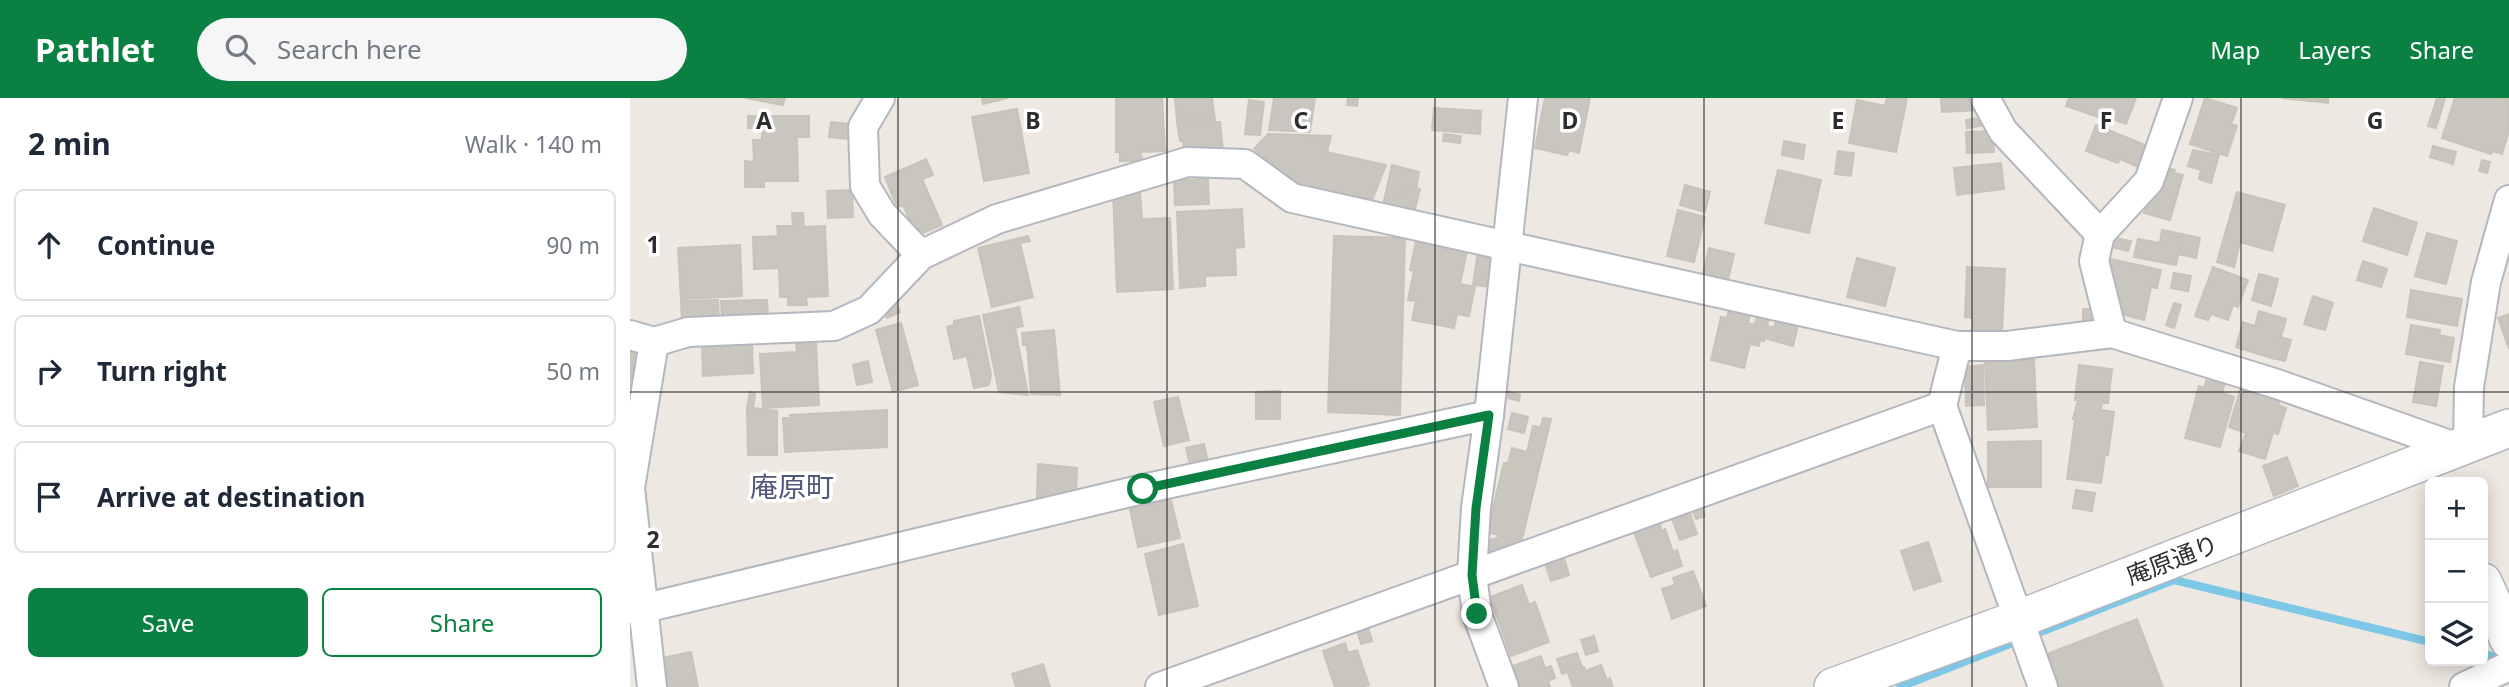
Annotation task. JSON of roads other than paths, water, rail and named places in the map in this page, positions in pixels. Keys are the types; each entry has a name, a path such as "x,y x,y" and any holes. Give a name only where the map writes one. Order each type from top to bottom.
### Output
{"street":[{"path":"880,98 863,127 865,186 881,214 921,255"},
{"path":"1504,687 1477,614 1472,575 1476,508 1489,415 1523,98"},
{"path":"1985,98 2003,131 2100,234"},
{"path":"2112,333 2094,261 2100,234 2149,181 2178,98"},
{"path":"652,687 638,609 631,488 642,338 688,332 834,327 869,310 921,255 997,219 1187,162 1245,164 1292,198 1957,346 2007,346 2112,333 2277,384 2448,458 2469,387 2486,282 2509,200"},
{"path":"1957,346 1941,406 2043,687"},
{"path":"1160,687 1941,406"},
{"path":"638,609 1143,489 1489,415"},
{"name":"庵原通り","path":"1833,687 2448,458 2509,428"},
{"path":"2488,593 2509,640"},
{"path":"2464,687 2509,666"}],"waterway":[{"path":"1900,687 2174,580 2425,641"},
{"path":"2488,655 2504,659"}],"district":[{"name":"庵原町","path":"792,486"}]}
